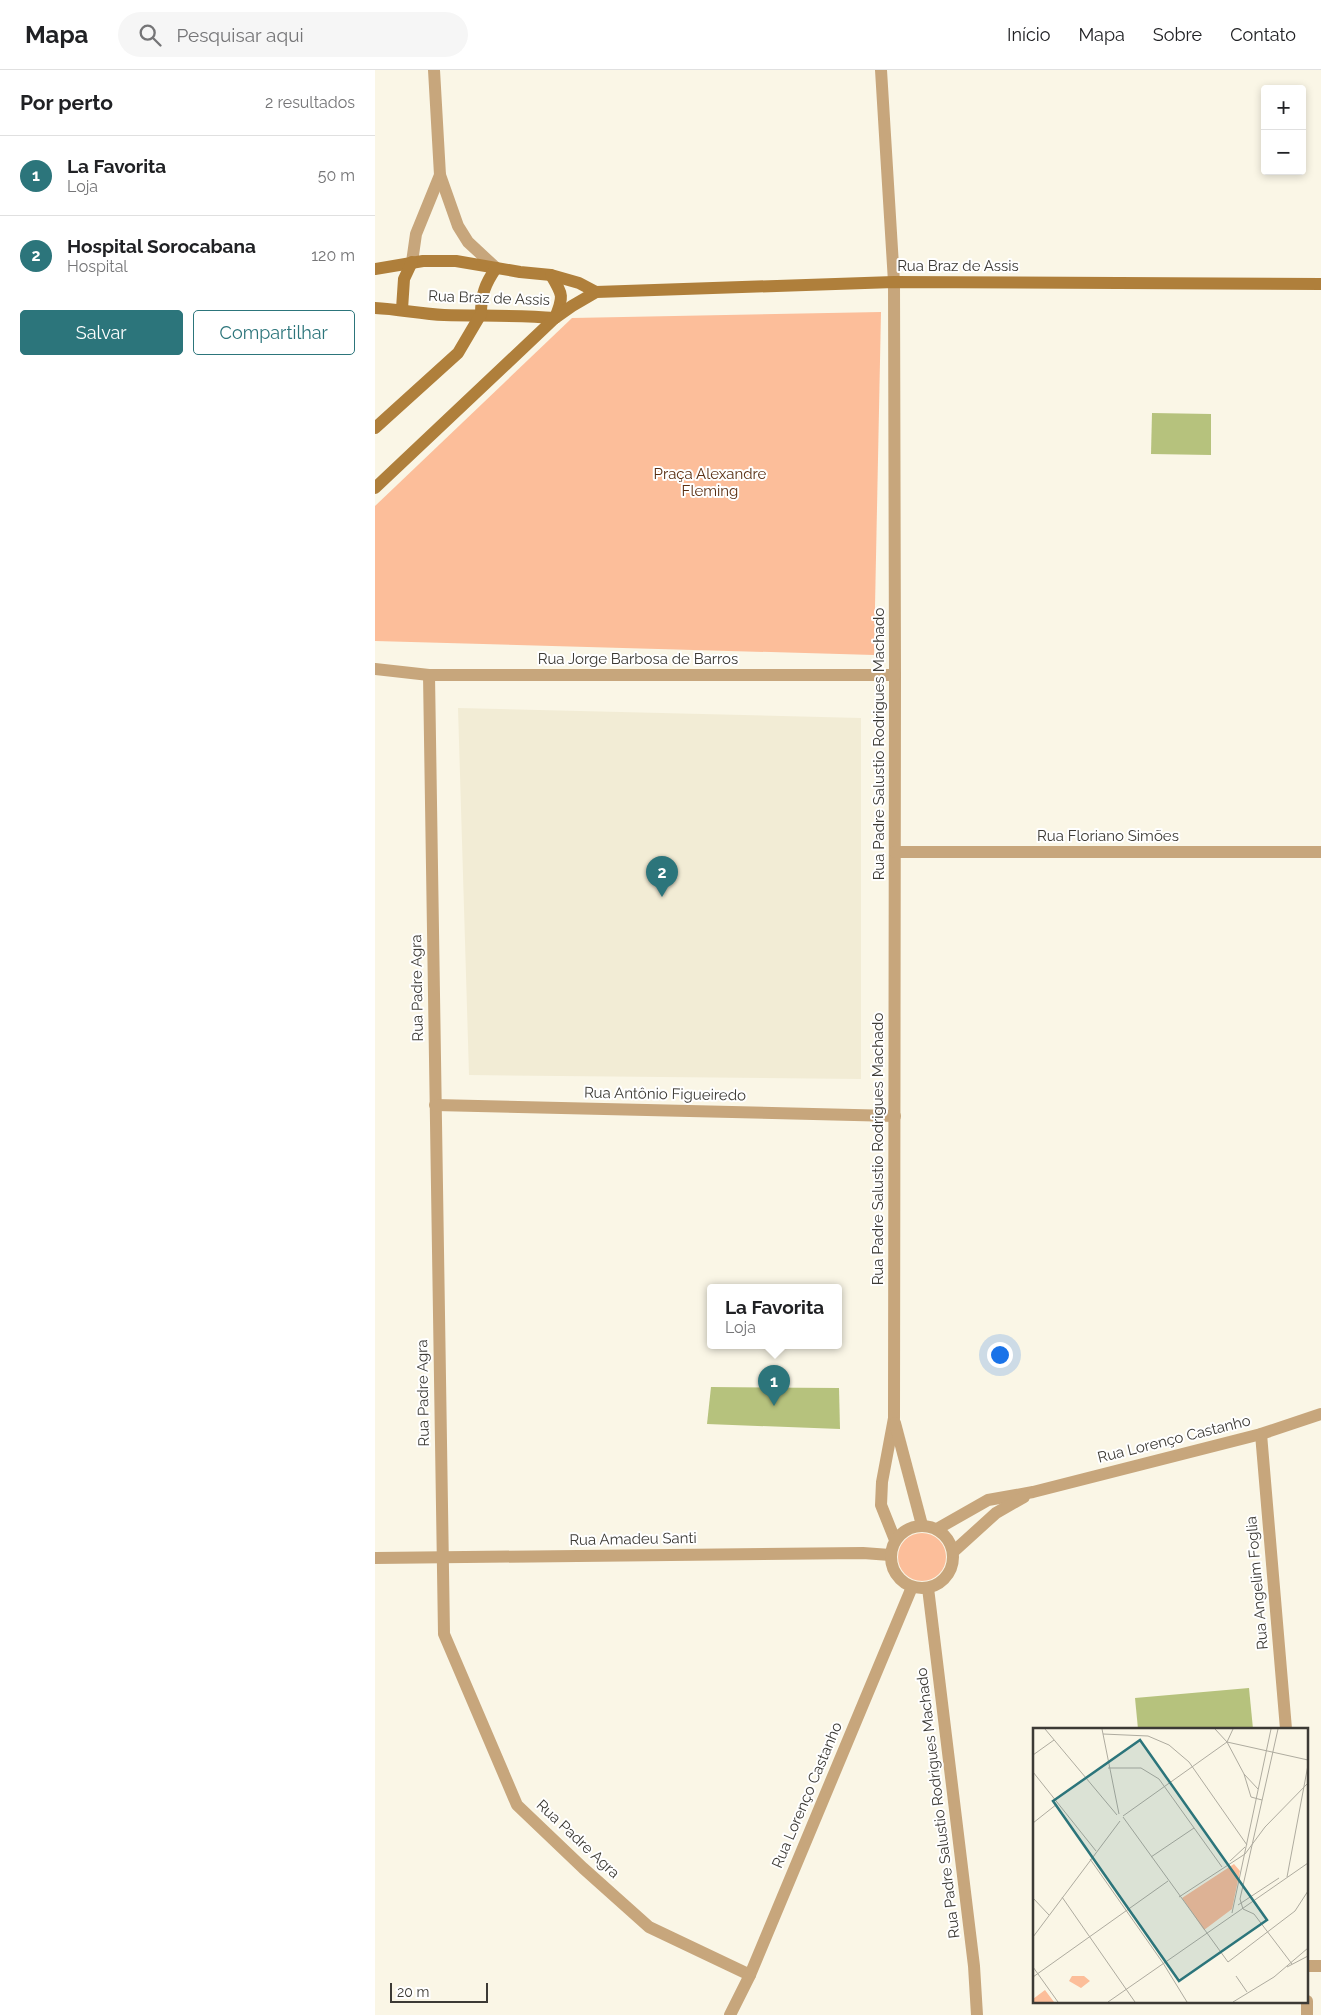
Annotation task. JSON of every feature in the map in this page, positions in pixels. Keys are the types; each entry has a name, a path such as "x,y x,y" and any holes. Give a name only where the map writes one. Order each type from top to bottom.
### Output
{"main road":[{"name":"Rua Braz de Assis","path":"375,269 412,262 456,261 551,275 579,283 596,292"},
{"path":"402,309 403,279 412,262"},
{"path":"375,428 459,353 481,314 483,291 495,268"},
{"path":"375,488 555,318 562,301 560,291 551,275"},
{"name":"Rua Braz de Assis","path":"375,308 402,309 443,315 481,314 555,318 596,292 894,282 1321,284"}],"street":[{"path":"434,70 440,176 458,226 468,242 495,268"},
{"name":"Rua Padre Salustio Rodrigues Machado","path":"881,70 894,282 895,675 894,1418 882,1482 881,1505 895,1540"},
{"path":"412,262 416,234 440,176"},
{"name":"Rua Jorge Barbosa de Barros","path":"377,670 429,675 895,675"},
{"name":"Rua Padre Agra","path":"429,675 444,1634 517,1805 649,1927 749,1975"},
{"name":"Rua Floriano Simões","path":"895,852 1321,852"},
{"name":"Rua Antônio Figueiredo","path":"435,1105 895,1116"},
{"name":"Rua Lorenço Castanho","path":"937,1529 988,1500 1033,1492 1261,1434 1321,1414"},
{"name":"Rua Padre Salustio Rodrigues Machado","path":"894,1418 922,1525"},
{"name":"Rua Angelim Foglia","path":"1261,1434 1286,1728"},
{"name":"Rua Lorenço Castanho","path":"953,1552 996,1513 1033,1492"},
{"path":"922,1525 937,1529 947,1539 953,1552 952,1568 942,1581 928,1588 911,1586 900,1579 893,1568 891,1555 895,1540 907,1529 922,1525"},
{"name":"Rua Amadeu Santi","path":"375,1558 863,1553 891,1555"},
{"name":"Rua Lorenço Castanho","path":"730,2015 749,1975 911,1586"},
{"name":"Rua Padre Salustio Rodrigues Machado","path":"928,1588 974,1966 977,2015"},
{"path":"1307,2002 1307,2015"}],"shaded area":[{"path":"458,708 861,718 861,1079 469,1075"}],"green space":[{"name":"Praça Alexandre Fleming","path":"881,312 874,655 375,641 375,506 572,318"},
{"path":"922,1533 931,1535 939,1540 944,1548 946,1557 944,1566 939,1574 931,1579 922,1581 913,1579 905,1574 900,1566 898,1557 900,1548 905,1540 913,1535"}],"building":[{"path":"1152,413 1211,414 1211,455 1151,454"},
{"path":"711,1387 839,1388 840,1429 707,1424"},
{"path":"1249,1688 1253,1728 1138,1728 1135,1698"}],"place":[{"name":"Hospital Sorocabana","path":"662,897"},
{"name":"La Favorita","path":"774,1406"}]}
